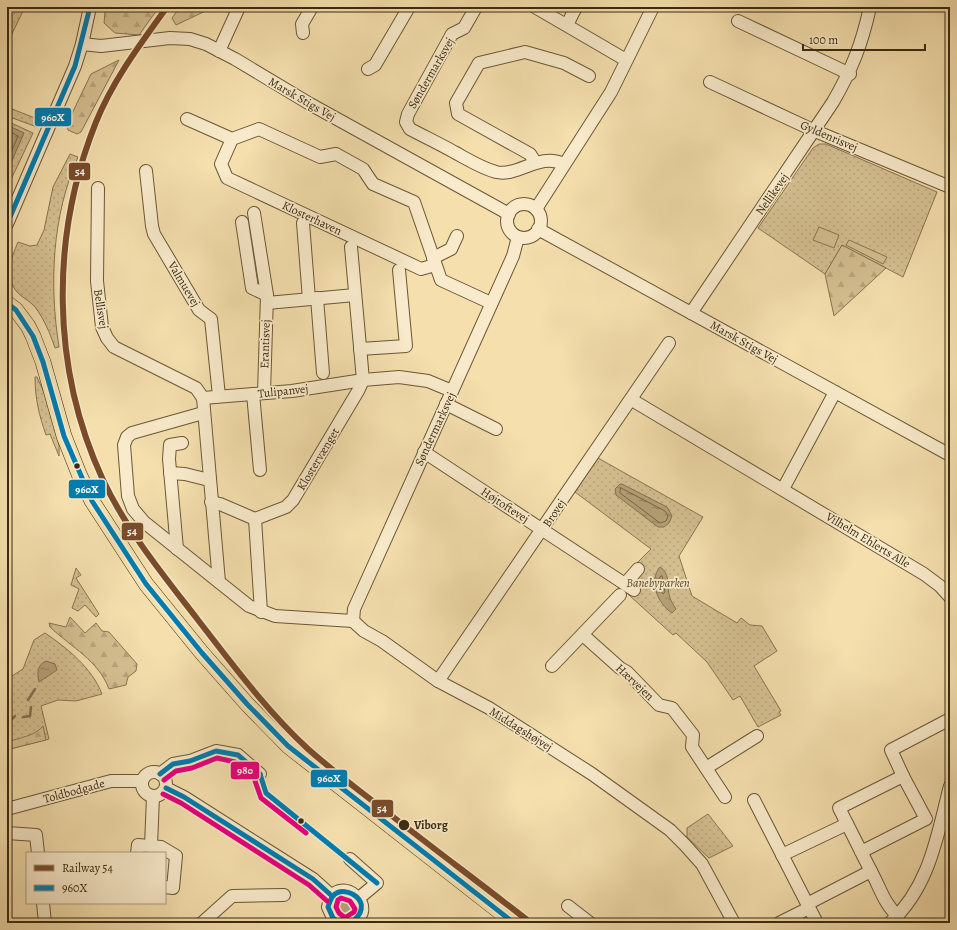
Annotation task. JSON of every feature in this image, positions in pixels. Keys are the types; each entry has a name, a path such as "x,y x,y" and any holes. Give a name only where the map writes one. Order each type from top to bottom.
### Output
{"main road":[{"path":"7,303 20,316 33,336 43,362 64,436 79,474 92,501 146,584 197,648 247,704 288,746 514,923"}],"street":[{"path":"7,224 59,106 82,44 90,7"},
{"path":"219,51 239,7"},
{"path":"303,33 302,24 312,7"},
{"path":"368,69 375,65 409,7"},
{"name":"Søndermarksvej","path":"476,7 464,28 452,34 408,114 406,122 410,129 481,167 496,172 504,172 535,162 556,160 564,164"},
{"path":"535,7 626,60"},
{"path":"567,25 576,7"},
{"path":"536,209 611,92 653,7"},
{"name":"Nellikevej","path":"692,313 710,284 815,131 850,74 864,37 870,7"},
{"path":"738,21 850,74"},
{"name":"Marsk Stigs Vej","path":"82,44 101,46 159,39 183,39 200,43 219,51 310,104 508,214"},
{"path":"535,162 530,154 458,114 456,103 479,63 525,52 564,63 589,76"},
{"name":"Gyldenrisvej","path":"710,82 815,131 950,187"},
{"path":"187,119 232,139 259,129 320,157 336,154 363,169 373,184 414,202 442,280 491,303"},
{"name":"Klosterhaven","path":"232,139 221,164 227,178 421,269 451,249 457,236"},
{"name":"Valmuevej","path":"146,171 154,234 199,310 211,319 219,396"},
{"name":"Bellisvej","path":"98,188 97,281 102,327 107,338 114,347 196,388 203,398"},
{"path":"521,204 529,205 536,209 540,219 538,229 530,236 518,236 510,230 508,225 508,214 514,208 521,204"},
{"name":"Erantisvej","path":"254,213 267,299 259,394"},
{"path":"242,222 252,288 267,299 313,299 355,295"},
{"name":"Tulipanvej","path":"303,223 323,373"},
{"name":"Marsk Stigs Vej","path":"538,229 950,455"},
{"name":"Søndermarksvej","path":"353,621 354,609 513,256 518,236"},
{"path":"351,247 362,380"},
{"path":"360,349 406,346 399,270"},
{"name":"Brovej","path":"438,681 543,530 669,344"},
{"name":"Tulipanvej","path":"203,398 322,387 362,380 409,377 452,391"},
{"name":"Klostervænget","path":"255,519 286,507 293,500 358,391 362,380"},
{"path":"783,489 836,392"},
{"path":"259,394 260,470"},
{"path":"203,398 203,413 219,582"},
{"name":"Vilhelm Ehlerts Alle","path":"632,400 924,574 940,586 950,597"},
{"path":"446,404 496,429"},
{"path":"203,413 132,433 127,437 124,445 128,496 133,509 144,522 249,606 261,612 288,618 353,621"},
{"path":"177,549 170,473 170,445 182,443"},
{"name":"Højtoftevej","path":"424,452 543,530 626,590"},
{"path":"170,473 185,474 209,480"},
{"path":"211,502 220,504 255,519 261,612"},
{"path":"552,666 626,590 638,568"},
{"name":"Middagshøjvej","path":"353,621 364,631 382,641 438,681 489,708 552,747 670,830 702,864 734,923"},
{"name":"Hærvejen","path":"583,635 620,668 627,672 660,705 672,708 692,735 692,747 725,797"},
{"path":"861,852 926,819 891,750 950,719"},
{"path":"706,768 757,736"},
{"path":"160,774 173,764 190,761 216,751 238,755 260,774"},
{"path":"156,772 160,774 166,780 166,788 159,796 153,796 144,791 142,781 147,774 156,772"},
{"path":"894,920 890,909 839,808 903,776"},
{"name":"Toldbodgade","path":"7,809 111,781 142,781"},
{"path":"894,920 917,892 928,869 946,814 950,786"},
{"path":"166,788 184,797 313,878 332,896"},
{"path":"151,846 153,796"},
{"path":"754,800 817,923"},
{"path":"782,855 847,824"},
{"path":"7,832 36,835 38,852"},
{"path":"137,852 138,845 161,847 176,856 173,888 166,887"},
{"path":"353,862 377,883 359,898"},
{"path":"779,923 871,872"},
{"path":"333,921 328,907 332,896 341,891 346,891 353,893 359,898 362,908 360,914 354,922"},
{"path":"202,923 232,896 284,895"},
{"path":"44,904 45,923"},
{"path":"568,906 590,923"}],"green space":[{"path":"7,7 25,7 7,44"},
{"path":"108,7 159,7 139,35 115,33 104,23 105,12"},
{"path":"180,7 214,7 176,25 172,18"},
{"path":"119,60 81,132 77,134 68,130 67,124 91,74"},
{"path":"7,107 40,120 37,127 7,116"},
{"path":"7,121 33,133 7,188"},
{"path":"819,144 826,144 937,192 903,277 842,245 825,274 758,228 813,148"},
{"path":"70,154 78,157 69,180 63,203 55,250 54,299 59,347 55,348 46,326 38,312 33,305 13,287 10,268 18,242 30,246 37,245 44,230 53,187"},
{"path":"819,227 839,235 834,248 813,240"},
{"path":"849,240 887,257 883,264 846,245"},
{"path":"842,245 886,268 834,316 825,274"},
{"path":"35,377 37,377 45,395 56,425 59,456 50,434 46,435 41,420"},
{"name":"Banebyparken","path":"598,458 703,517 679,556 692,596 737,623 741,618 750,625 762,626 777,651 754,666 781,711 779,712 781,715 758,727 740,696 733,700 707,662 676,633 673,635 619,586 624,576 651,549 575,492"},
{"path":"76,568 81,575 76,578 99,614 96,617 85,605 78,611 72,608 79,589 71,585"},
{"path":"70,617 85,633 96,623 102,631 109,632 137,664 136,671 128,677 126,685 109,689 98,670 91,662 50,627 49,623 66,627"},
{"path":"45,633 78,659 92,676 102,694 76,701 58,700 41,706 49,739 10,749 7,757 7,676 9,674 12,676 23,669 34,640"},
{"path":"43,726 46,740 10,749 7,757 7,742 36,732"},
{"path":"708,814 733,846 709,858 687,837 687,828"}],"water":[{"path":"7,125 24,133 7,172"},
{"path":"620,484 667,507 672,516 669,523 664,527 658,527 616,495 615,489"},
{"path":"660,567 667,576 669,596 676,609 672,613 663,604 656,592 655,579 656,573"},
{"path":"46,661 55,664 57,670 39,682 39,667"},
{"path":"344,899 350,901 352,907 350,913 344,915 338,913 336,907 338,901"}],"waterway":[{"path":"28,700 35,689"},
{"path":"23,717 30,716 31,707"},
{"path":"7,724 15,716"}],"rail line":[{"name":"54","path":"167,7 128,62 103,106 81,166 70,211 64,256 63,302 66,348 74,393 86,437 103,480 123,517 159,570 250,687 278,719 308,749 329,766 531,923"}],"transit line":[{"name":"960X","path":"7,224 75,66 90,7"},
{"name":"960X","path":"7,303 16,310 33,336 43,362 64,436 92,501 146,584 202,653 247,704 288,746 514,923"},
{"name":"960X","path":"160,774 173,764 190,761 216,751 238,755 260,774"},
{"name":"980","path":"164,780 176,771 192,768 217,758 235,762 254,778 261,798 306,833"},
{"name":"960X","path":"260,774 266,793 377,883"},
{"name":"960X","path":"166,788 184,797 313,879 332,896"},
{"name":"980","path":"163,794 181,803 309,885 327,901"},
{"name":"960X","path":"340,923 333,918 328,907 333,896 338,892 351,893 361,902 361,909 358,916 350,923"},
{"name":"980","path":"344,917 339,913 336,907 338,900 341,898 350,901 355,909 354,912 346,917"}],"place":[{"name":"Viborg","path":"404,825"}]}
